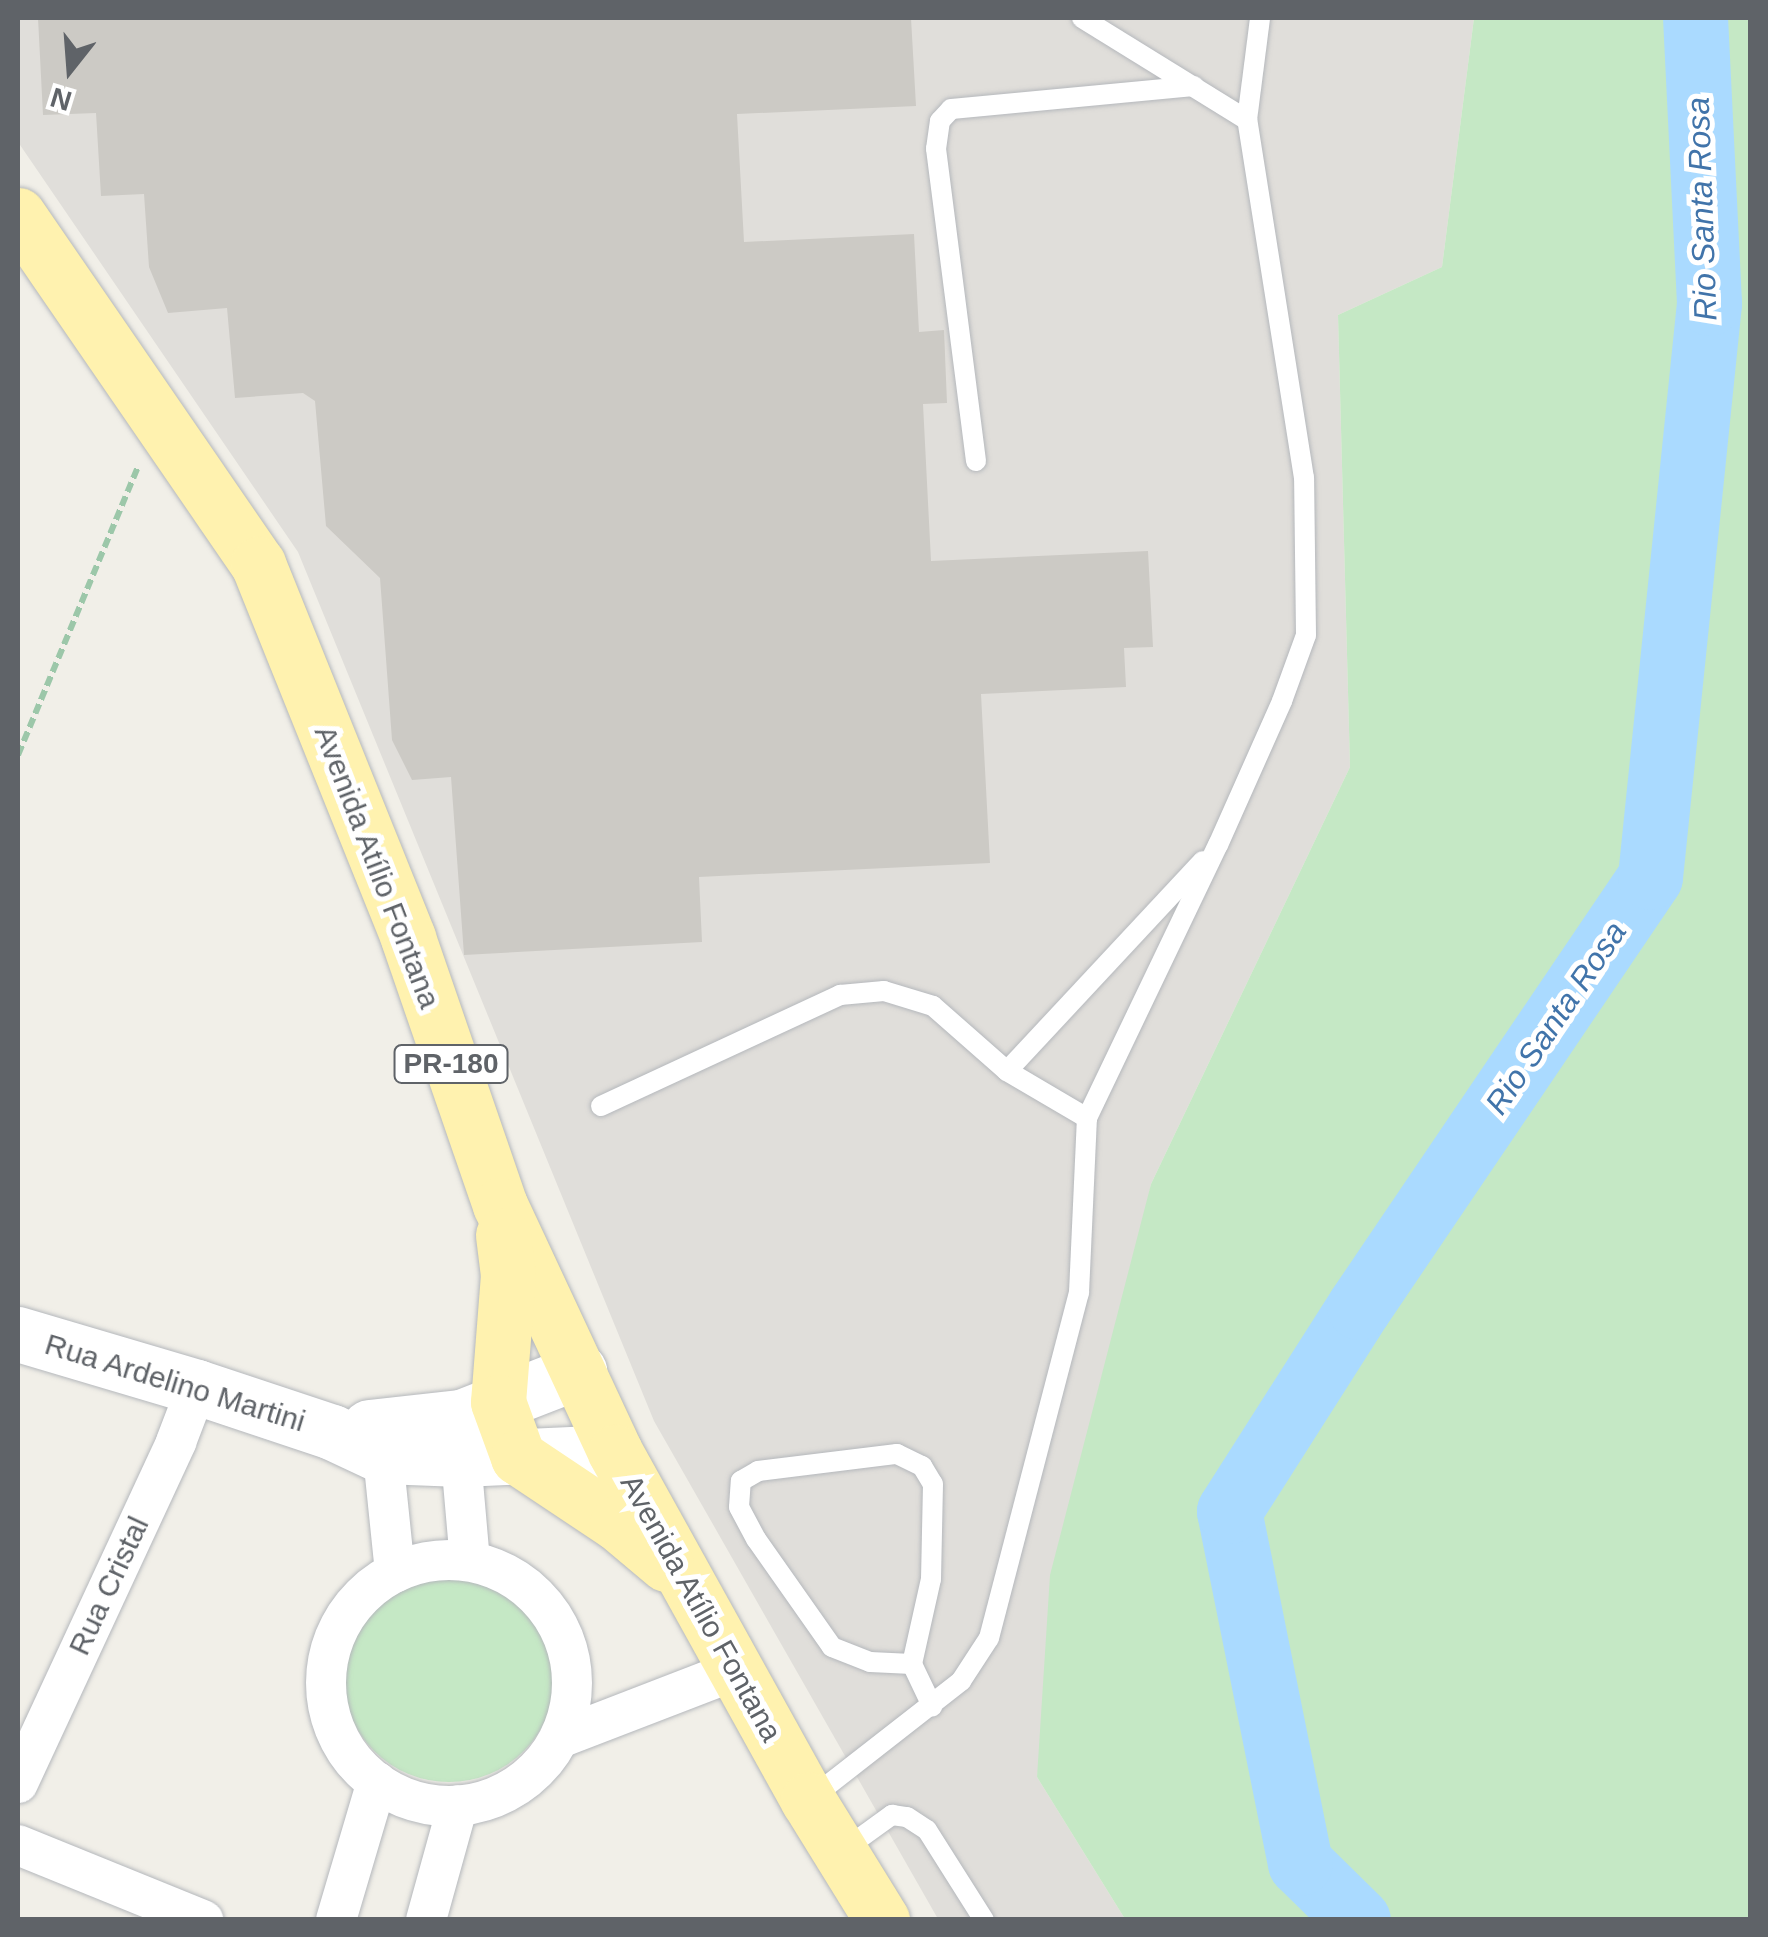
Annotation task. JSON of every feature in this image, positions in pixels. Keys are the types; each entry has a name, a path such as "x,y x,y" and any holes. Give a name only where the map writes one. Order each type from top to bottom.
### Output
{"main road":[{"name":"Avenida Atílio Fontana","path":"18,214 258,564 408,938 500,1205 615,1452 808,1800 882,1920"},
{"path":"500,1205 508,1275 498,1402 518,1457 617,1524 687,1582"}],"street":[{"name":"Rua Ardelino Martini","path":"18,1334 332,1432 384,1456 461,1459 615,1452"},
{"name":"Rua Ardelino Martini","path":"332,1432 448,1419 579,1371"},
{"name":"Rua Cristal","path":"18,1783 176,1442 197,1388"},
{"path":"384,1456 395,1572"},
{"path":"461,1459 470,1562"},
{"path":"432,1562 470,1562 518,1580 554,1616 565,1639 572,1689 560,1738 528,1778 507,1792 458,1806 430,1804 377,1782 340,1740 326,1686 333,1645 352,1608 395,1572 432,1562"},
{"path":"560,1738 736,1670"},
{"path":"336,1920 377,1782"},
{"path":"426,1920 458,1806"},
{"path":"18,1845 203,1920"}],"lane":[{"path":"1082,18 1247,120"},
{"path":"808,1800 960,1681 989,1638 1079,1294 1088,1118 1218,845 1282,702 1306,635 1304,478 1247,120 1260,18"},
{"path":"976,462 936,148 940,121 952,109 1194,86"},
{"path":"1007,1071 1218,845"},
{"path":"602,1106 840,995 884,991 933,1006 1007,1071 1088,1118"},
{"path":"912,1664 870,1662 832,1647 756,1539 739,1508 741,1481 758,1471 897,1454 922,1466 932,1484 931,1580 912,1664 932,1706"},
{"path":"842,1851 892,1815 907,1817 926,1830 984,1920"}],"path":[{"path":"18,755 158,420"}],"shaded area":[{"path":"18,18 1474,18 1442,267 1338,315 1350,767 1151,1184 1037,1777 1125,1919 938,1919 654,1421 298,552 18,142"}],"green space":[{"path":"1474,18 1750,18 1750,1919 1125,1919 1037,1777 1050,1575 1151,1184 1350,767 1338,315 1442,267"},
{"path":"449,1570 490,1578 524,1601 547,1635 555,1676 547,1717 524,1751 490,1774 449,1782 408,1774 374,1751 351,1717 343,1676 351,1635 374,1601 408,1578"}],"building":[{"path":"38,18 911,18 916,106 737,114 744,242 914,234 919,332 944,330 947,403 923,404 931,561 1148,551 1153,647 1124,648 1126,687 981,694 990,863 699,877 702,942 464,955 451,777 412,780 392,740 380,578 326,526 315,401 303,393 235,398 227,308 168,313 149,267 144,194 101,196 96,113 43,115"}],"waterway":[{"name":"Rio Santa Rosa","path":"1358,1920 1300,1863 1229,1511 1359,1307 1650,877 1709,303 1695,18"}]}
